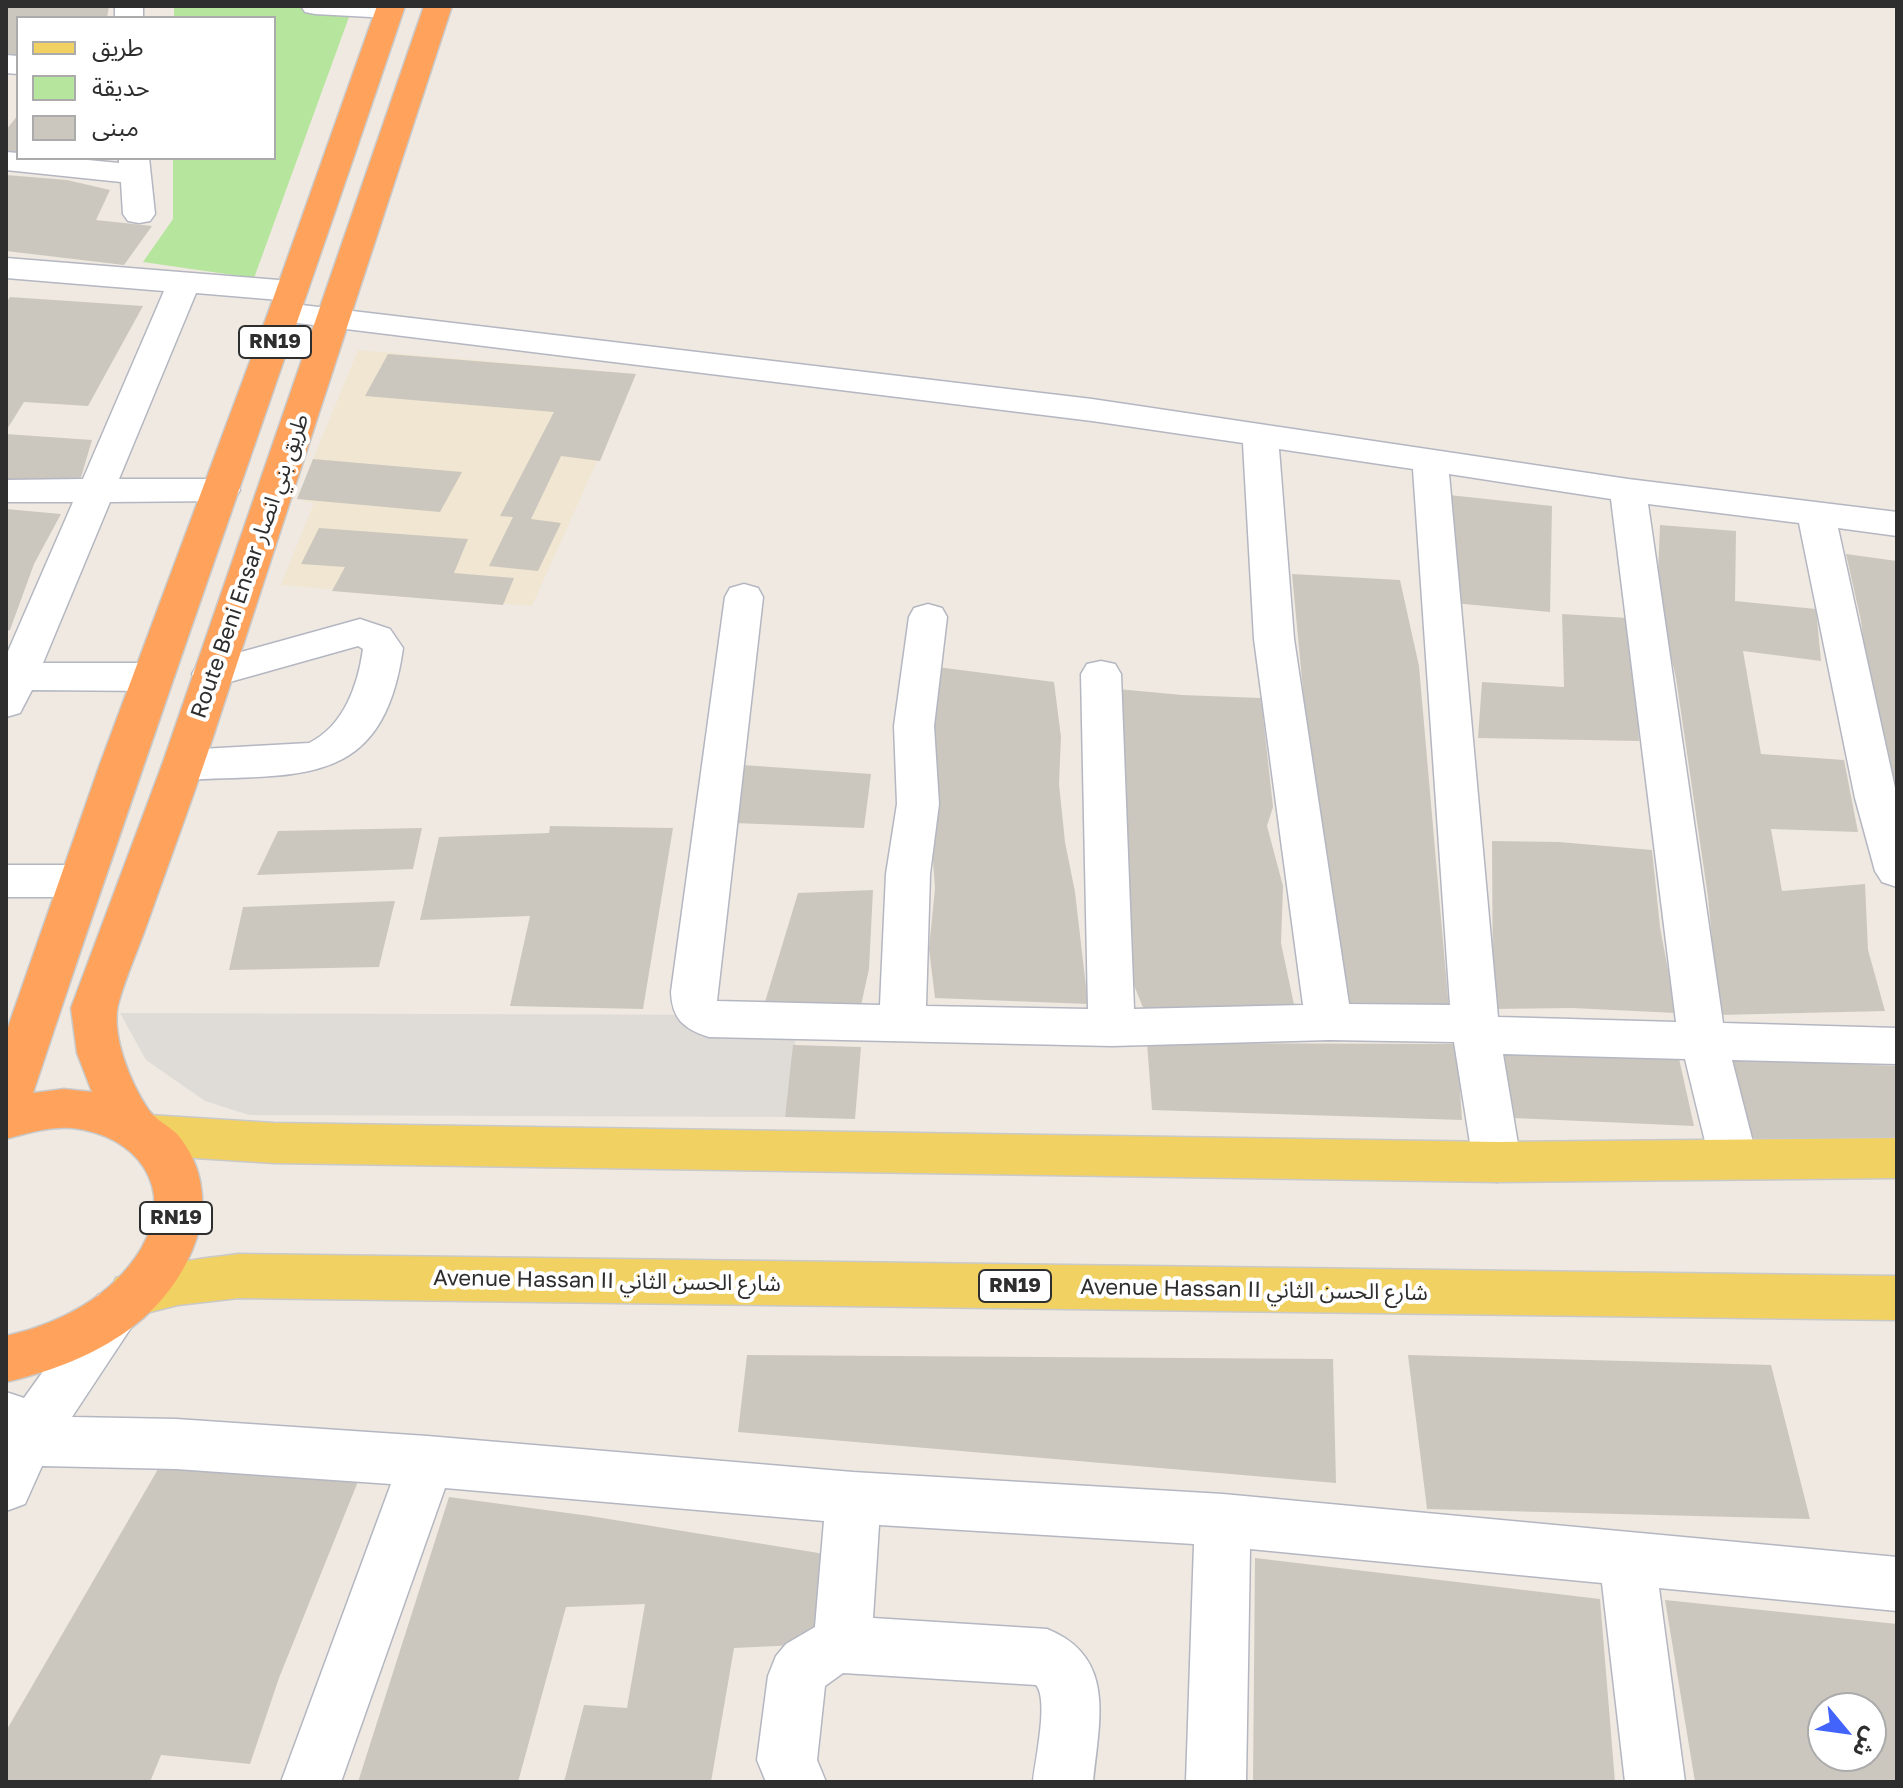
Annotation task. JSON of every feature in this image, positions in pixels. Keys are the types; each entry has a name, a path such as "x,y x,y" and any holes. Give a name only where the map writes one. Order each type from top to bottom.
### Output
{"highway":[{"name":"Route Beni Ensar طريق بني انصار","path":"140,1129 100,1059 93,1025 94,1008 183,765 438,6"},
{"name":"RN19","path":"6,1101 121,764 222,490 390,8"},
{"path":"154,677 212,674"},
{"path":"121,764 183,765"},
{"path":"6,1119 34,1112 70,1109 102,1113 140,1129"},
{"name":"RN19","path":"6,1359 59,1345 125,1303 157,1266 172,1237 178,1207 176,1180 166,1156 140,1129"}],"main road":[{"path":"140,1129 274,1143 1497,1162 1897,1158"},
{"name":"Avenue Hassan II شارع الحسن الثاني","path":"125,1303 178,1283 239,1276 1897,1298"}],"street":[{"path":"315,6 390,8"},
{"path":"6,161 135,166 139,214"},
{"path":"6,268 183,285 288,302 334,318 1077,408 1628,490 1897,524"},
{"path":"154,677 10,685 98,491 183,285"},
{"path":"1260,434 1274,639 1329,1022"},
{"path":"1430,460 1476,1029 1497,1162"},
{"path":"6,491 222,490"},
{"path":"1628,490 1704,1042 1733,1158"},
{"path":"1816,514 1876,798 1897,871"},
{"path":"744,597 694,992 695,1009 709,1019 1112,1028 1329,1022 1704,1042 1897,1046"},
{"path":"902,1025 908,874 918,804 914,726 928,617"},
{"path":"183,765 313,757 328,753 353,732 378,672 383,648 376,638 360,632 212,674"},
{"path":"1101,674 1112,1028"},
{"path":"6,881 81,881"},
{"path":"12,1447 125,1303"},
{"path":"12,1447 176,1444 427,1461 853,1498 1223,1520 1897,1584"},
{"path":"311,1782 427,1461"},
{"path":"843,1645 853,1498"},
{"path":"1216,1782 1223,1520"},
{"path":"1627,1558 1655,1782"},
{"path":"796,1782 787,1760 797,1676 804,1665 821,1651 843,1645 1047,1657 1059,1666 1068,1681 1063,1782"}],"shaded area":[{"path":"358,350 636,374 532,606 281,585 314,503 297,499"},
{"path":"120,1013 799,1015 785,1117 249,1115 205,1101 146,1060"}],"green space":[{"path":"174,6 353,6 254,278 143,262 173,219 173,160 276,160 276,16 174,16"}],"building":[{"path":"6,6 109,6 107,16 16,16 16,57 6,56"},
{"path":"16,118 16,152 6,151 6,130"},
{"path":"6,175 67,180 110,190 96,220 152,226 124,265 6,251"},
{"path":"10,297 143,306 88,406 24,402 6,431 6,303"},
{"path":"388,354 636,374 600,461 561,456 531,519 561,523 538,571 489,566 513,517 500,516 554,412 365,396"},
{"path":"6,434 92,440 79,484 6,483"},
{"path":"313,459 462,472 440,512 297,499"},
{"path":"1449,495 1552,506 1550,612 1453,603"},
{"path":"6,509 61,514 34,564 10,630 6,631"},
{"path":"1660,525 1736,531 1735,601 1816,609 1821,661 1743,651 1761,754 1844,760 1858,832 1771,829 1782,891 1865,884 1868,950 1885,1011 1719,1015 1708,897 1676,678 1657,596"},
{"path":"319,528 468,539 454,573 514,578 503,605 332,591 345,567 301,564"},
{"path":"1846,554 1897,561 1897,779 1887,778 1867,672 1861,621"},
{"path":"1292,574 1400,580 1419,666 1449,1010 1344,1004 1310,764"},
{"path":"1562,614 1628,618 1639,741 1478,738 1482,682 1564,687"},
{"path":"937,667 1054,682 1061,737 1059,784 1065,842 1075,892 1088,1004 935,998 929,949 935,888 931,833"},
{"path":"1107,688 1261,698 1273,807 1267,826 1283,886 1281,943 1296,1014 1144,1010 1117,943"},
{"path":"743,765 871,774 864,828 734,823"},
{"path":"550,826 673,828 643,1009 510,1006 530,916 420,920 439,837 549,833"},
{"path":"422,828 413,869 257,875 278,831"},
{"path":"1492,841 1559,842 1652,850 1660,927 1676,1013 1572,1008 1493,1009"},
{"path":"873,890 869,969 858,1019 761,1015 798,893"},
{"path":"395,901 379,967 229,970 243,907"},
{"path":"1502,1038 1676,1045 1694,1126 1513,1118"},
{"path":"1147,1043 1457,1044 1462,1120 1152,1110"},
{"path":"793,1045 861,1047 855,1119 785,1117"},
{"path":"1717,1058 1897,1066 1897,1147 1735,1139"},
{"path":"747,1355 1333,1359 1336,1483 738,1432"},
{"path":"1408,1355 1771,1365 1810,1519 1427,1509"},
{"path":"161,1464 359,1479 279,1678 250,1764 161,1755 150,1782 6,1782 6,1731"},
{"path":"449,1497 831,1555 820,1644 734,1648 711,1782 564,1782 584,1705 627,1708 645,1604 566,1607 518,1782 358,1782"},
{"path":"1255,1558 1600,1599 1615,1782 1253,1782"},
{"path":"1665,1600 1897,1624 1897,1782 1695,1782"}]}
